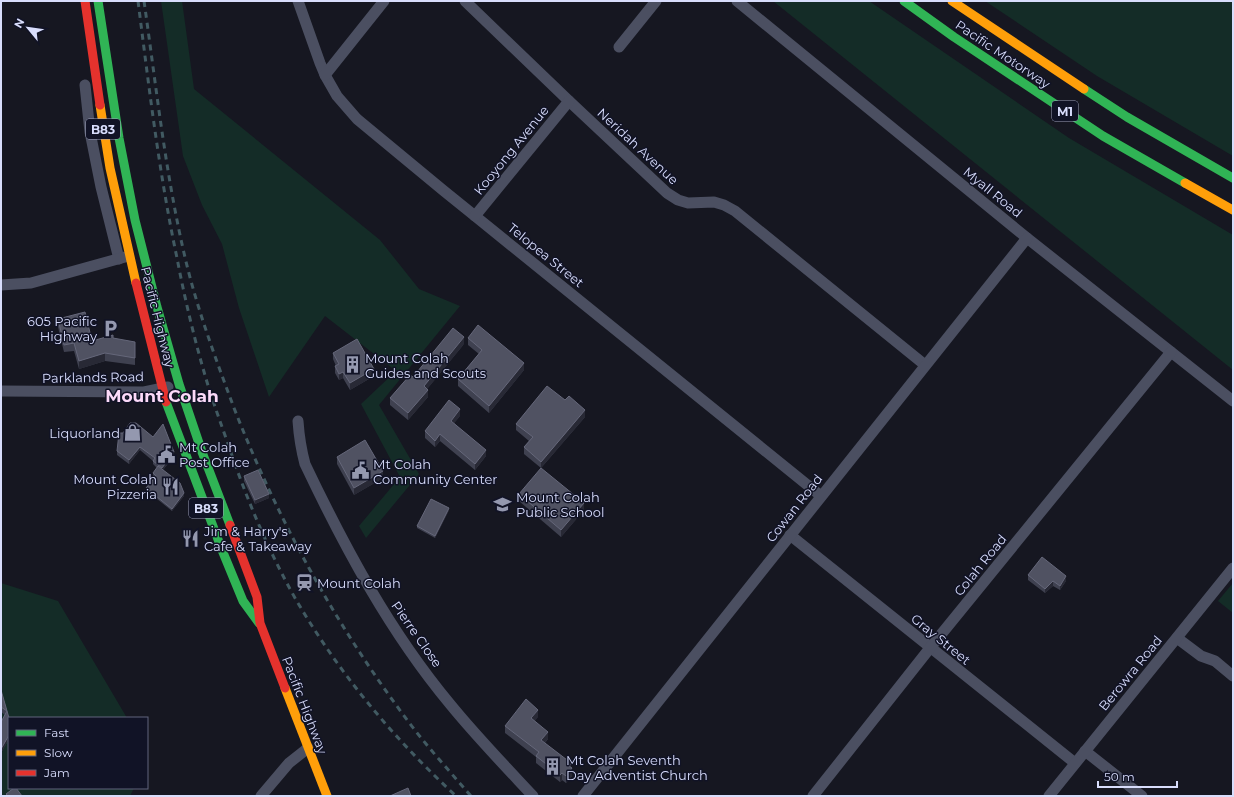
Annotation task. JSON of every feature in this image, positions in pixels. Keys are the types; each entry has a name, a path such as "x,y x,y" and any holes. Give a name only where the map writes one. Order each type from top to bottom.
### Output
{"main road":[{"name":"Pacific Highway","path":"85,1 103,129 124,257 166,404 243,602 260,623"},
{"name":"Pacific Highway","path":"98,1 118,138 135,220 151,285 179,384 205,460 257,597 260,623 327,796"},
{"name":"Pacific Motorway","path":"904,1 954,37 1103,136 1233,210"},
{"name":"Pacific Motorway","path":"952,1 1128,117 1233,178"}],"street":[{"name":"Telopea Street","path":"298,1 325,75 337,96 357,119 821,496"},
{"path":"325,75 384,1"},
{"name":"Neridah Avenue","path":"465,1 667,193 678,200 688,203 714,202 724,205 735,212 925,365"},
{"path":"620,47 656,1"},
{"name":"Myall Road","path":"737,1 1027,238 1233,401"},
{"path":"85,85 93,146 102,187 124,257"},
{"name":"Kooyong Avenue","path":"475,216 569,101"},
{"path":"124,257 133,249 135,220"},
{"name":"Cowan Road","path":"583,796 1027,238"},
{"path":"1,285 31,283 124,257 135,259 142,274 151,285"},
{"name":"Colah Road","path":"813,796 930,648 1171,352"},
{"name":"Parklands Road","path":"1,391 144,392 179,384"},
{"name":"Pierre Close","path":"298,421 302,452 306,464 338,531 382,608 412,654 449,703 480,740 533,796"},
{"name":"Gray Street","path":"790,535 1075,763"},
{"name":"Berowra Road","path":"1049,796 1233,568"},
{"path":"1177,638 1201,656 1215,661 1233,676"},
{"path":"261,796 288,763 308,748"},
{"path":"1085,751 1142,796"}],"green space":[{"path":"161,1 182,1 194,89 380,240 419,289 460,306 379,405 419,474 366,538 359,526 400,477 361,404 396,371 325,316 269,397 239,308 222,244 202,205 183,156"},
{"path":"773,1 869,1 1069,138 1233,235 1233,370"},
{"path":"985,1 1233,1 1233,156 1097,76"},
{"path":"1,583 58,601 126,717 8,717 8,789 134,789 130,796 1,796"},
{"path":"1233,583 1233,613 1218,601"}],"building":[{"path":"85,312 92,341 113,335 113,338 135,342 135,358 105,353 79,361 74,343 64,345 58,319"},
{"path":"478,325 524,363 489,406 458,379 482,350 468,338"},
{"path":"453,328 464,337 424,386 428,390 408,413 390,398 410,375 413,377"},
{"name":"Mount Colah Guides and Scouts","path":"357,339 374,369 350,383 343,372 339,374 335,366 339,364 333,353"},
{"path":"547,386 565,400 569,396 585,410 541,462 524,447 533,437 516,424"},
{"path":"449,400 460,409 451,421 486,450 475,464 440,434 435,441 425,431"},
{"path":"130,423 136,423 153,437 163,424 174,452 162,468 153,461 155,458 140,447 129,460 117,451 119,433 123,433"},
{"name":"Mt Colah Community Center","path":"365,440 383,471 354,488 337,457"},
{"path":"158,466 180,483 184,493 172,509 146,488 156,476 153,473"},
{"path":"541,468 584,503 561,530 519,494"},
{"path":"258,470 269,494 255,500 244,476"},
{"path":"431,499 449,508 435,536 417,526"},
{"path":"1042,557 1066,576 1060,586 1053,581 1045,589 1028,575"},
{"path":"1,690 7,711 1,707"},
{"path":"526,699 538,710 531,718 548,732 541,740 571,763 569,766 572,768 566,776 562,773 560,775 536,756 539,752 505,726"},
{"path":"7,711 9,717 8,737 1,749 1,722"},
{"path":"408,788 411,796 390,796"},
{"path":"13,789 17,789 22,796 8,796 6,794"}],"railway":[{"path":"138,1 150,98 160,162 187,305 198,352 209,389 249,501 266,541 295,598 329,652 368,703 410,751 456,796"},
{"path":"144,1 166,159 177,222 194,292 206,331 234,408 252,451 291,534 336,615 361,654 414,729 471,796"}],"traffic: fast":[{"path":"98,1 119,138 135,220 157,307 179,384 202,452 230,525"},
{"path":"904,1 954,37 1103,136 1185,183"},
{"path":"1084,89 1127,117 1233,178"},
{"path":"166,402 243,601 259,623"}],"traffic: slow":[{"path":"952,1 1084,89"},
{"path":"100,105 110,168 136,283"},
{"path":"1185,183 1233,210"},
{"path":"285,688 327,796"}],"traffic: jam":[{"path":"85,1 100,105"},
{"path":"136,283 166,402"},
{"path":"230,525 257,597 260,623 285,688"}],"place":[{"name":"605 Pacific Highway","path":"110,328"},
{"name":"Mount Colah Guides and Scouts","path":"352,365"},
{"name":"Liquorland","path":"133,433"},
{"name":"Mt Colah Post Office","path":"166,454"},
{"name":"Mt Colah Community Center","path":"360,471"},
{"name":"Mount Colah Pizzeria","path":"170,486"},
{"name":"Mount Colah Public School","path":"503,504"},
{"name":"Jim & Harry's Cafe & Takeaway","path":"191,538"},
{"name":"Mount Colah","path":"304,583"},
{"name":"Mt Colah Seventh Day Adventist Church","path":"553,767"}],"district":[{"name":"Mount Colah","path":"162,396"}]}
